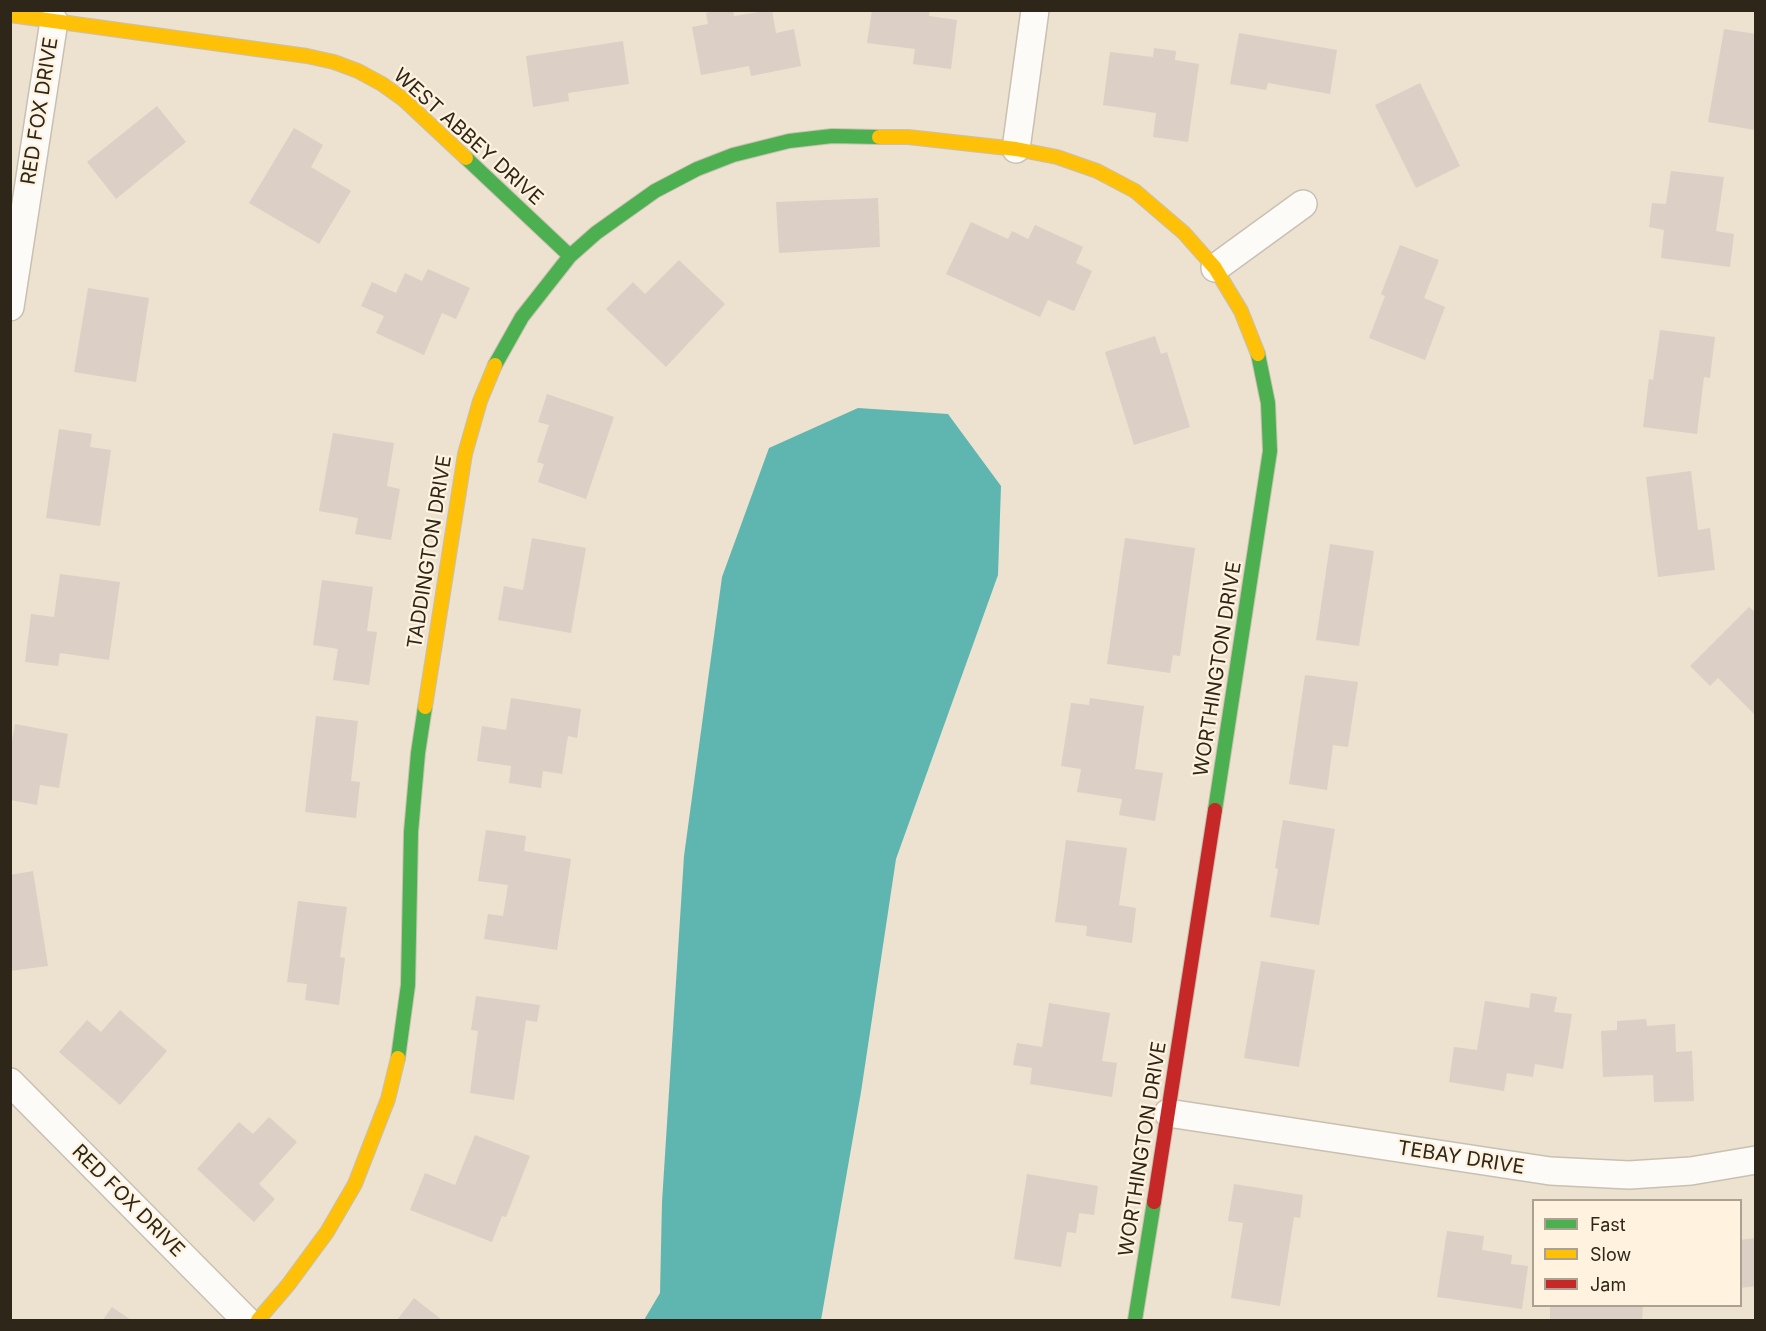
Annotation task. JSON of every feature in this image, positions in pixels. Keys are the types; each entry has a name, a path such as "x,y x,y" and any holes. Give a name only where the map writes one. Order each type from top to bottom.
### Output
{"street":[{"path":"1016,148 1035,10"},
{"name":"WEST ABBEY DRIVE","path":"10,15 307,56 334,62 358,71 403,99 570,256"},
{"name":"RED FOX DRIVE","path":"10,307 54,21"},
{"name":"TADDINGTON DRIVE","path":"258,1320 288,1286 327,1232 355,1184 388,1099 399,1054 408,985 411,832 418,753 465,454 480,401 496,364 522,317 570,256 596,233 655,191 697,169 733,155 789,141 832,136 908,138 1016,148"},
{"name":"WORTHINGTON DRIVE","path":"1016,148 1057,157 1097,171 1135,191 1184,233 1215,268 1242,311 1259,356 1268,403 1270,451 1260,522 1136,1320"},
{"path":"1215,268 1303,204"},
{"name":"RED FOX DRIVE","path":"10,1082 246,1320"},
{"name":"TEBAY DRIVE","path":"1168,1113 1550,1171 1629,1175 1692,1171 1755,1160"}],"water":[{"path":"858,408 948,414 1001,486 998,575 896,859 861,1092 821,1320 644,1320 660,1293 662,1202 684,856 722,577 769,448"}],"building":[{"path":"733,10 734,16 772,10 776,33 794,29 801,66 751,76 749,66 701,75 692,27 708,24 706,13"},
{"path":"872,10 930,10 929,16 957,20 951,69 913,64 915,49 867,43"},
{"path":"1724,29 1756,34 1755,130 1708,122"},
{"path":"1239,33 1337,50 1330,94 1268,83 1266,90 1230,84"},
{"path":"623,41 629,84 568,93 569,101 533,107 526,56"},
{"path":"1154,48 1176,51 1175,60 1199,64 1188,142 1153,137 1156,113 1103,105 1110,52 1153,57"},
{"path":"1420,83 1460,166 1416,188 1375,105"},
{"path":"157,106 186,142 116,199 87,162"},
{"path":"294,128 323,145 311,167 351,191 319,244 249,203"},
{"path":"1671,171 1724,177 1716,231 1734,234 1730,267 1661,258 1664,230 1649,227 1652,203 1666,204"},
{"path":"878,198 880,247 779,253 776,202"},
{"path":"971,222 1008,239 1012,231 1028,239 1035,225 1083,247 1076,263 1092,271 1074,311 1048,300 1040,317 946,274"},
{"path":"1400,245 1439,260 1424,298 1445,307 1425,360 1369,338 1385,296 1381,294"},
{"path":"679,260 725,304 666,367 606,309 633,282 645,294"},
{"path":"428,269 470,288 456,319 442,313 424,355 376,333 384,316 361,306 372,282 396,293 405,273 422,281"},
{"path":"88,288 149,298 136,382 74,372"},
{"path":"1660,330 1715,337 1710,378 1704,377 1697,434 1643,427 1649,379 1653,380"},
{"path":"1155,336 1161,354 1167,352 1190,427 1134,445 1105,352"},
{"path":"547,394 614,417 586,499 538,482 544,464 537,462 549,425 538,422"},
{"path":"59,429 92,434 90,447 111,450 100,526 46,518"},
{"path":"333,433 394,443 387,486 400,489 391,540 355,534 358,518 319,511"},
{"path":"1691,471 1698,530 1710,528 1715,570 1658,577 1646,477"},
{"path":"532,538 586,548 571,633 498,620 504,586 523,590"},
{"path":"1125,538 1195,548 1180,656 1173,655 1170,673 1107,664"},
{"path":"1330,544 1374,551 1359,646 1316,640"},
{"path":"60,574 120,582 109,660 60,653 58,666 25,662 31,614 54,617"},
{"path":"322,580 373,587 367,631 377,632 369,685 333,680 338,649 313,645"},
{"path":"1749,607 1756,613 1756,716 1718,678 1710,686 1690,666"},
{"path":"1305,675 1358,682 1348,747 1333,745 1327,790 1289,784"},
{"path":"511,698 581,709 577,738 568,736 562,774 543,771 541,788 509,783 511,766 477,761 482,726 506,730"},
{"path":"1090,698 1144,706 1135,769 1163,773 1155,821 1119,815 1122,799 1077,792 1081,769 1061,766 1071,703 1089,705"},
{"path":"316,716 358,721 351,781 360,782 356,818 305,812"},
{"path":"15,724 68,734 59,788 40,785 37,805 10,800 10,753"},
{"path":"1283,820 1335,829 1319,925 1270,917"},
{"path":"486,830 526,836 524,851 571,859 557,950 484,939 488,914 503,916 508,885 478,881"},
{"path":"1066,840 1127,848 1119,905 1136,908 1132,943 1086,936 1087,926 1055,922"},
{"path":"33,871 48,966 10,971 10,875"},
{"path":"298,901 347,907 340,957 345,958 339,1005 305,1000 307,984 287,982"},
{"path":"1261,961 1315,970 1299,1067 1244,1058"},
{"path":"1531,993 1557,997 1554,1012 1572,1014 1563,1069 1535,1064 1533,1077 1507,1073 1504,1091 1449,1082 1454,1047 1477,1050 1485,1001 1529,1008"},
{"path":"476,996 540,1005 537,1022 526,1020 514,1100 470,1093 478,1031 471,1030"},
{"path":"1049,1003 1110,1013 1102,1061 1117,1063 1112,1097 1030,1084 1032,1068 1013,1065 1017,1043 1042,1047"},
{"path":"120,1010 167,1051 120,1105 59,1052 87,1020 101,1032"},
{"path":"1646,1019 1647,1026 1675,1024 1676,1052 1692,1051 1694,1101 1654,1102 1653,1075 1603,1077 1601,1031 1617,1030 1617,1021"},
{"path":"269,1117 297,1142 259,1184 275,1199 254,1222 197,1169 239,1122 253,1134"},
{"path":"475,1135 530,1156 506,1217 502,1216 492,1242 410,1210 425,1173 455,1185"},
{"path":"1027,1174 1098,1186 1094,1215 1079,1213 1076,1233 1067,1232 1061,1267 1014,1259"},
{"path":"1234,1184 1303,1195 1300,1218 1294,1217 1280,1306 1231,1298 1243,1223 1228,1221"},
{"path":"1447,1231 1484,1236 1482,1250 1512,1255 1511,1264 1528,1266 1522,1309 1437,1297"},
{"path":"1756,1238 1756,1286 1742,1288 1742,1240"},
{"path":"414,1298 442,1320 397,1320"},
{"path":"112,1307 131,1320 103,1320"},
{"path":"1550,1307 1643,1307 1642,1320 1550,1320"}],"traffic: fast":[{"path":"495,365 522,317 570,256 596,233 655,191 697,169 733,155 789,141 832,136 879,137"},
{"path":"466,158 570,256"},
{"path":"1215,810 1270,451 1268,403 1258,354"},
{"path":"398,1058 408,985 411,832 418,753 425,707"},
{"path":"1135,1320 1154,1202"}],"traffic: slow":[{"path":"10,15 307,56 334,62 358,71 403,99 466,158"},
{"path":"879,137 908,137 1016,149 1057,157 1097,171 1135,191 1184,233 1215,268 1241,311 1258,354"},
{"path":"425,707 465,454 480,401 495,365"},
{"path":"258,1320 288,1285 327,1232 355,1184 388,1099 398,1058"}],"traffic: jam":[{"path":"1154,1202 1215,810"}]}
